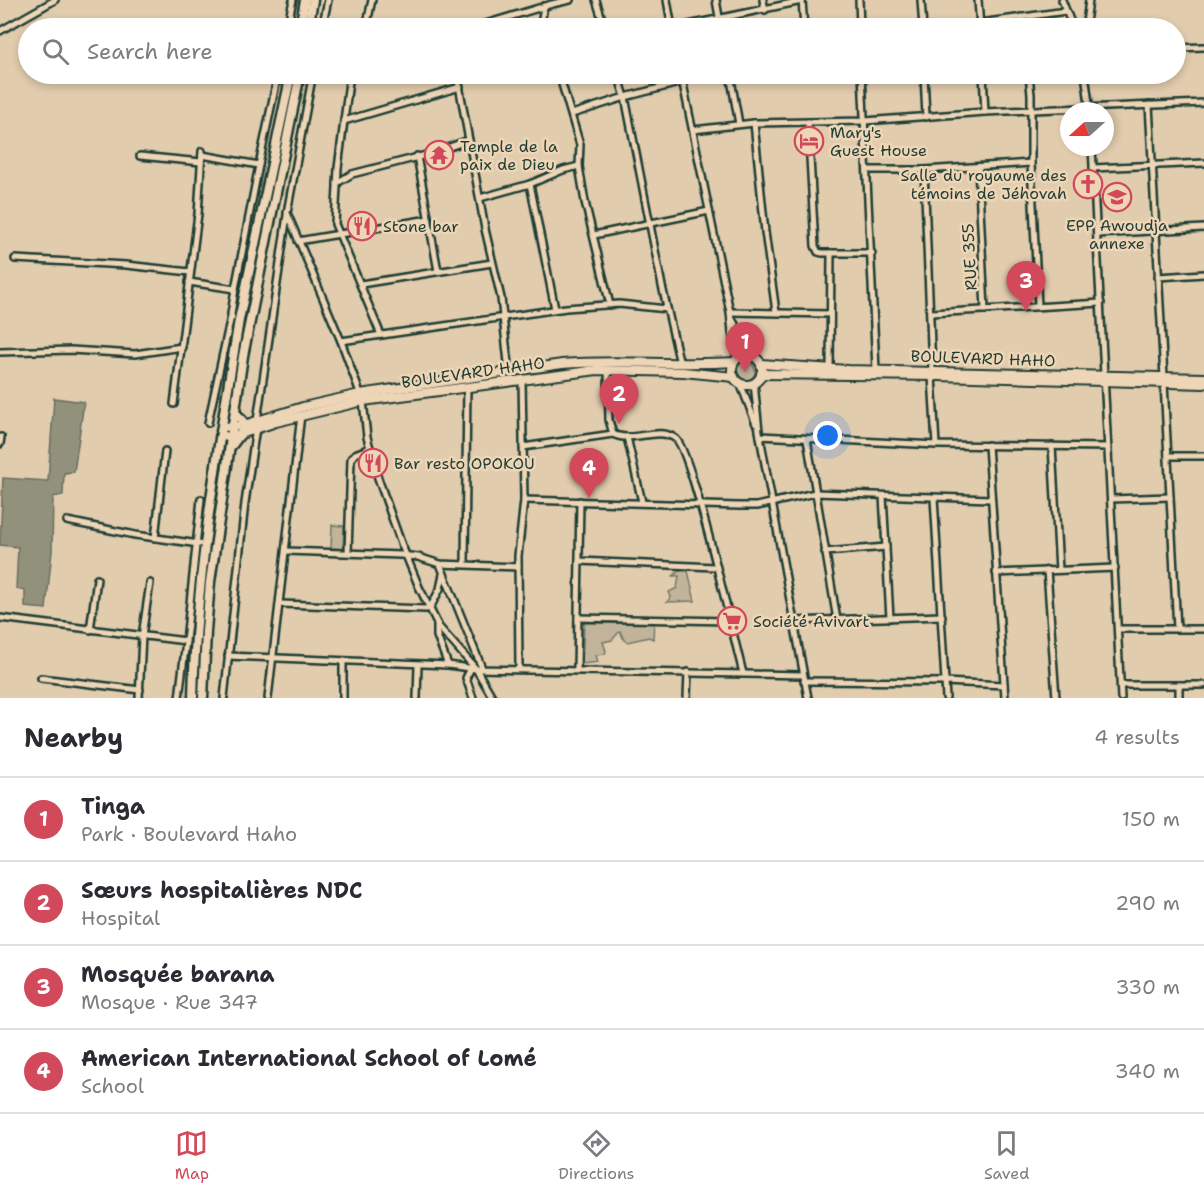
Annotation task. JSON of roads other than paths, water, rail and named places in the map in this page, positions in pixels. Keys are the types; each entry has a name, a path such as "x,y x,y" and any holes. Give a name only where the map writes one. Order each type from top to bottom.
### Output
{"main road":[{"path":"302,18 305,0"},
{"path":"310,18 313,0"},
{"path":"192,698 202,544 221,436 235,318 294,84"},
{"path":"203,697 210,582 235,412 252,303 295,84"},
{"path":"745,355 753,356 761,364 761,374 749,384 737,380 732,370 736,360 745,355"},
{"name":"BOULEVARD HAHO","path":"221,436 256,424 336,403 509,372 593,362 680,364 736,360"},
{"name":"BOULEVARD HAHO","path":"761,364 932,373"},
{"name":"BOULEVARD HAHO","path":"362,398 608,369 683,372 737,380"},
{"name":"BOULEVARD HAHO","path":"761,374 932,373 1164,380 1204,384"},
{"name":"BOULEVARD HAHO","path":"1164,380 1204,378"},
{"name":"BOULEVARD HAHO","path":"256,424 301,416 336,403"},
{"path":"230,448 244,429 235,412"},
{"path":"222,426 233,432"}],"street":[{"path":"24,18 55,0"},
{"path":"289,18 293,0"},
{"path":"324,18 328,0"},
{"path":"368,18 372,0"},
{"path":"505,18 552,2 570,0"},
{"path":"596,0 602,18"},
{"path":"667,0 671,18"},
{"path":"716,0 720,18"},
{"path":"763,0 765,10"},
{"path":"729,18 802,0 803,18"},
{"path":"859,0 860,18"},
{"path":"921,0 922,18"},
{"path":"978,0 979,18"},
{"path":"1062,0 1069,18"},
{"path":"1087,18 1089,0"},
{"path":"542,18 544,6"},
{"path":"1016,18 1066,11"},
{"path":"0,32 18,22"},
{"path":"1186,48 1204,47"},
{"path":"208,423 235,318 235,289 276,84"},
{"path":"224,698 256,424 287,213 311,84"},
{"path":"349,84 335,216 338,233 381,335"},
{"path":"459,84 504,316 509,372"},
{"path":"562,84 580,145 579,166 610,305"},
{"path":"621,84 680,364"},
{"path":"572,114 675,84"},
{"path":"683,84 731,315 736,360"},
{"path":"732,84 739,124"},
{"path":"863,84 876,369"},
{"path":"924,84 926,117"},
{"path":"984,84 985,112"},
{"path":"1030,84 1038,306"},
{"path":"1086,84 1089,102"},
{"path":"344,121 460,87"},
{"path":"1114,107 1204,103"},
{"path":"1149,105 1177,629"},
{"path":"693,130 754,123 865,121 985,112 1060,110"},
{"path":"808,122 815,246 818,252 872,253"},
{"path":"754,123 776,312"},
{"path":"337,183 352,174 430,154 469,140"},
{"path":"140,156 202,156 258,165"},
{"path":"174,404 198,214 202,156"},
{"path":"417,156 438,271"},
{"path":"1092,156 1121,698"},
{"path":"867,171 1031,163"},
{"path":"1093,168 1204,163"},
{"path":"480,198 530,184 579,166"},
{"name":"RUE 355","path":"978,166 985,310"},
{"path":"924,170 936,445"},
{"path":"530,184 555,309"},
{"path":"594,235 709,211"},
{"path":"287,213 341,341 362,398 370,448 378,478 406,556 437,623 477,668"},
{"path":"298,241 429,219"},
{"path":"1097,234 1204,228"},
{"path":"830,369 831,253"},
{"path":"15,259 126,265 190,272"},
{"path":"361,284 492,262"},
{"path":"1158,277 1204,274"},
{"path":"189,282 235,289"},
{"path":"931,313 1101,303"},
{"path":"341,341 555,309 610,305 667,309"},
{"path":"731,315 776,312 830,314"},
{"path":"731,315 753,356"},
{"path":"0,352 71,350 135,354 182,347"},
{"path":"608,369 609,420 613,434"},
{"path":"519,669 518,567 524,500 522,379"},
{"path":"737,380 759,434"},
{"path":"754,382 759,434 808,698"},
{"path":"465,564 467,386"},
{"path":"268,698 301,416"},
{"path":"523,447 613,434 627,437 667,434 676,439 682,447 699,503 743,673"},
{"path":"759,434 807,439 936,445 1108,447"},
{"path":"0,444 1,437"},
{"path":"627,437 642,502"},
{"path":"807,439 837,620"},
{"path":"988,445 1005,698"},
{"path":"1052,446 1059,570"},
{"path":"348,554 351,459 355,454 370,448"},
{"path":"155,538 165,451"},
{"path":"1168,456 1204,456"},
{"path":"524,500 699,503 739,506 772,503 815,493 991,499"},
{"path":"883,496 890,618"},
{"path":"1111,500 1170,497"},
{"path":"934,498 946,698"},
{"path":"179,698 202,544 201,499"},
{"path":"577,670 580,501"},
{"path":"67,521 155,538 202,544"},
{"path":"825,552 886,547"},
{"path":"286,551 406,556 440,564 518,567"},
{"path":"579,561 715,567"},
{"path":"440,564 477,668 493,698"},
{"path":"996,573 1115,567"},
{"path":"1047,570 1056,698"},
{"path":"430,608 440,589 443,574"},
{"path":"90,630 97,579"},
{"path":"139,698 142,636 150,583"},
{"path":"280,604 430,608"},
{"path":"793,621 942,616"},
{"path":"0,618 186,641"},
{"path":"578,618 729,621"},
{"path":"437,623 437,636 448,665"},
{"path":"1118,629 1204,629"},
{"path":"228,656 477,668 743,673 804,678 1004,684"},
{"path":"343,661 343,698"},
{"path":"417,698 418,664"},
{"path":"469,698 466,674 477,668"},
{"path":"687,698 688,672"},
{"path":"41,678 140,690"},
{"path":"1121,685 1204,685"},
{"path":"1179,685 1179,698"},
{"path":"469,690 473,698"}],"place":[{"name":"Mary's Guest House","path":"809,141"},
{"name":"Temple de la paix de Dieu","path":"439,155"},
{"name":"Salle du royaume des témoins de Jéhovah","path":"1088,184"},
{"name":"EPP Awoudja annexe","path":"1117,197"},
{"name":"Stone bar","path":"362,226"},
{"name":"Mosquée barana","path":"1026,311"},
{"name":"Tinga","path":"745,372"},
{"name":"Sœurs hospitalières NDC","path":"619,424"},
{"name":"Bar resto OPOKOU","path":"373,463"},
{"name":"American International School of Lomé","path":"589,498"},
{"name":"Société Avivart","path":"732,621"}]}
